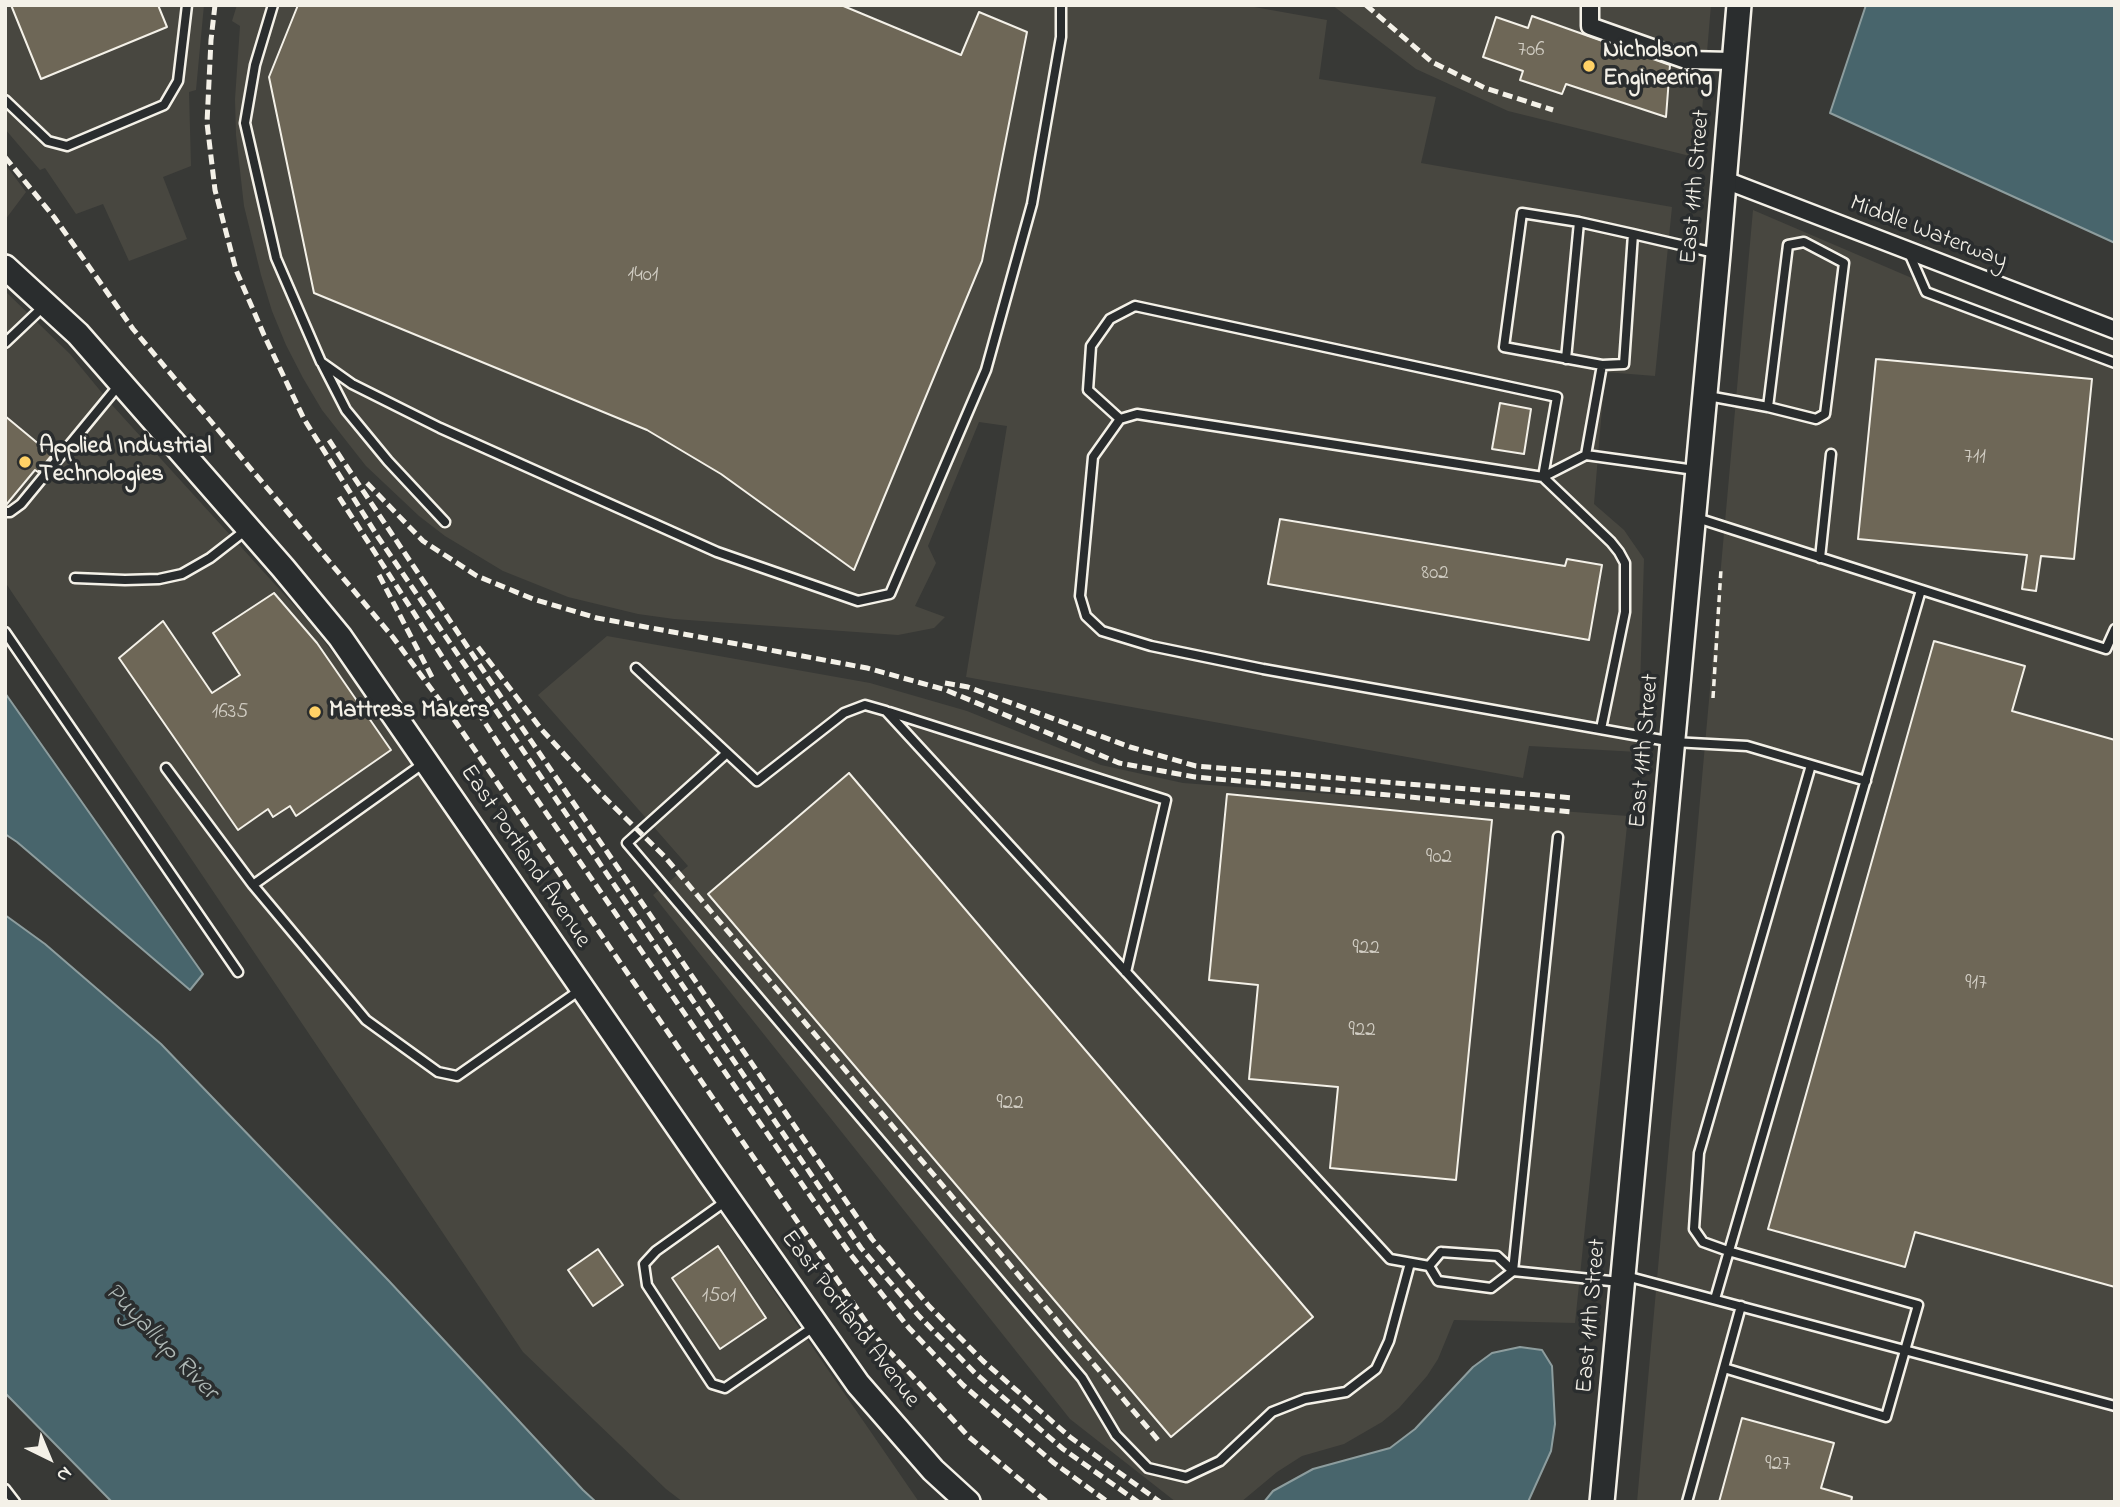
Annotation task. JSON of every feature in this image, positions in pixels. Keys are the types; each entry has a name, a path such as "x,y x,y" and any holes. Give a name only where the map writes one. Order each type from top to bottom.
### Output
{"street":[{"path":"1590,5 1590,26 1686,60 1733,61"},
{"name":"East 11th Street","path":"1602,1502 1739,5"},
{"name":"Middle Waterway","path":"1725,180 2115,330"},
{"name":"East Portland Avenue","path":"5,267 78,334 340,637 858,1384 933,1469 968,1502"}],"lane":[{"path":"5,100 48,141 67,146 164,105 178,81 187,5"},
{"path":"274,5 255,65 245,123 276,258 321,362 346,410 387,461 445,522"},
{"path":"321,362 352,383 440,428 717,552 858,601 890,594 986,370 1032,204 1061,37 1060,5"},
{"path":"1633,234 1624,364 1602,365 1504,348 1522,213 1579,222 1633,234 1718,254"},
{"path":"1566,359 1579,222"},
{"path":"1705,395 1816,419 1825,414 1844,263 1804,242 1788,245 1769,407"},
{"path":"1908,251 1926,292 2115,363"},
{"path":"5,343 46,304"},
{"path":"1120,419 1088,390 1091,346 1110,320 1135,306 1557,397 1543,477"},
{"path":"1586,455 1602,365"},
{"path":"5,512 10,512 21,503 121,382"},
{"path":"1601,729 1625,612 1625,564 1611,542 1543,477 1137,414 1120,419 1093,457 1080,596 1086,616 1102,631 1151,646 1251,666 1601,729 1673,741 1747,746 1866,781"},
{"path":"1820,558 1831,454"},
{"path":"1543,477 1586,455 1698,470"},
{"path":"1694,517 2106,649 2111,645 2115,629"},
{"path":"75,578 159,579 183,574 248,528"},
{"path":"1715,1299 1921,590"},
{"path":"5,632 238,971"},
{"path":"636,668 757,781 844,713 865,705 1166,800 1126,972"},
{"path":"886,711 1390,1259 1429,1266 1438,1281 1491,1288 1513,1271 1558,837"},
{"path":"727,753 626,843 1082,1378 1116,1435 1147,1468 1186,1477 1220,1461 1272,1412 1305,1399 1346,1392 1376,1369 1390,1341 1410,1262"},
{"path":"253,885 427,761"},
{"path":"1724,1368 1886,1417 1919,1305 1728,1251 1703,1242 1694,1229 1699,1153 1811,765"},
{"path":"166,768 253,885 366,1020 438,1072 457,1076 583,988"},
{"path":"728,1200 656,1251 644,1264 647,1285 712,1384 725,1388 817,1325"},
{"path":"1429,1266 1441,1252 1497,1255 1513,1271 1623,1279 1715,1299 2115,1406"},
{"path":"1687,1502 1741,1306"},
{"path":"5,1489 15,1502"}],"path":[{"path":"1713,698 1721,569"},
{"path":"1633,814 1640,806 1642,793"}],"shaded area":[{"path":"5,5 204,5 196,90 189,92 191,166 163,177 187,239 129,261 103,204 76,214 45,168 40,170 5,129"},
{"path":"237,5 1243,5 1327,20 1319,79 1436,97 1421,163 1672,207 1655,376 1605,372 1594,504 1624,530 1644,559 1638,752 1529,746 1523,778 966,677 1007,426 979,422 928,546 936,563 915,606 945,617 934,628 898,635 674,619 638,614 568,597 503,571 445,536 419,516 366,466 322,410 286,345 261,275 244,206 235,99 240,26 232,21"},
{"path":"1332,5 1711,5 1698,158 1508,111 1416,69"},
{"path":"5,164 26,192 5,220"},
{"path":"1753,210 2115,365 2115,1502 1637,1502"},
{"path":"5,291 70,354 112,405 311,624 357,685 919,1502 683,1502 666,1489 523,1352 5,582"},
{"path":"607,636 870,683 967,711 1101,765 1183,783 1628,816 1575,1323 1454,1320 1438,1359 1427,1376 1399,1408 1382,1422 1344,1444 1302,1456 1277,1472 1241,1502 1176,1502 1070,1419 653,895 688,866 538,695"}],"water":[{"path":"1866,5 2115,5 2115,243 1830,113"},
{"path":"5,693 203,974 190,990 5,834"},
{"name":"Puyallup River","path":"5,915 45,944 161,1044 389,1281 596,1502 112,1502 5,1393"},
{"path":"1520,1347 1542,1350 1552,1366 1555,1424 1551,1451 1528,1502 1264,1502 1273,1491 1313,1469 1390,1448 1415,1429 1473,1367 1492,1353"}],"building":[{"path":"11,5 158,5 167,27 41,79"},
{"path":"298,5 841,5 961,55 979,12 1027,32 982,261 854,570 721,474 647,430 314,293 269,77"},
{"name":"Nicholson Engineering","path":"1532,16 1670,65 1666,117 1566,84 1562,94 1520,80 1523,71 1483,57 1496,17 1528,28"},
{"path":"1876,359 2092,379 2074,559 2041,556 2036,591 2022,589 2027,555 1858,539"},
{"path":"1500,403 1531,409 1524,454 1492,449"},
{"name":"Applied Industrial Technologies","path":"5,416 52,455 38,472 35,470 6,505"},
{"path":"1280,519 1565,566 1567,559 1602,565 1589,640 1268,584"},
{"name":"Mattress Makers","path":"274,593 317,643 391,750 296,816 290,806 273,817 268,809 238,830 119,658 163,621 212,693 240,675 213,633"},
{"path":"1934,641 2025,666 2012,711 2115,740 2115,1287 1915,1232 1905,1267 1768,1229"},
{"path":"849,773 1313,1317 1171,1437 708,894"},
{"path":"1227,794 1492,820 1456,1180 1330,1168 1338,1087 1249,1079 1258,985 1209,980"},
{"path":"718,1246 766,1318 720,1349 672,1278"},
{"path":"598,1249 623,1285 593,1306 568,1270"},
{"path":"1742,1418 1834,1443 1821,1488 1852,1497 1851,1502 1719,1502"}],"railway":[{"path":"215,5 207,123 215,190 236,270 304,419 378,537 861,1248 919,1316 975,1373 1063,1449 1138,1502"},
{"path":"1366,5 1432,62 1485,88 1553,110"},
{"path":"5,157 54,217 133,329 392,636 455,721 877,1338 969,1437 1047,1502"},
{"path":"329,440 499,694 872,1239 929,1306 983,1361 1070,1437 1160,1502"},
{"path":"367,483 423,541 477,576 533,599 597,618 867,668 946,690 1119,763 1195,777 1572,812"},
{"path":"339,497 498,743 851,1255 909,1328 963,1385 1054,1463 1108,1502"},
{"path":"379,575 434,681"},
{"path":"478,647 542,730 599,792 665,857 1158,1440"},
{"path":"945,683 968,687 1130,747 1196,766 1574,798"}],"place":[{"name":"Nicholson Engineering","path":"1589,66"},
{"name":"Applied Industrial Technologies","path":"25,462"},
{"name":"Mattress Makers","path":"315,712"}]}
